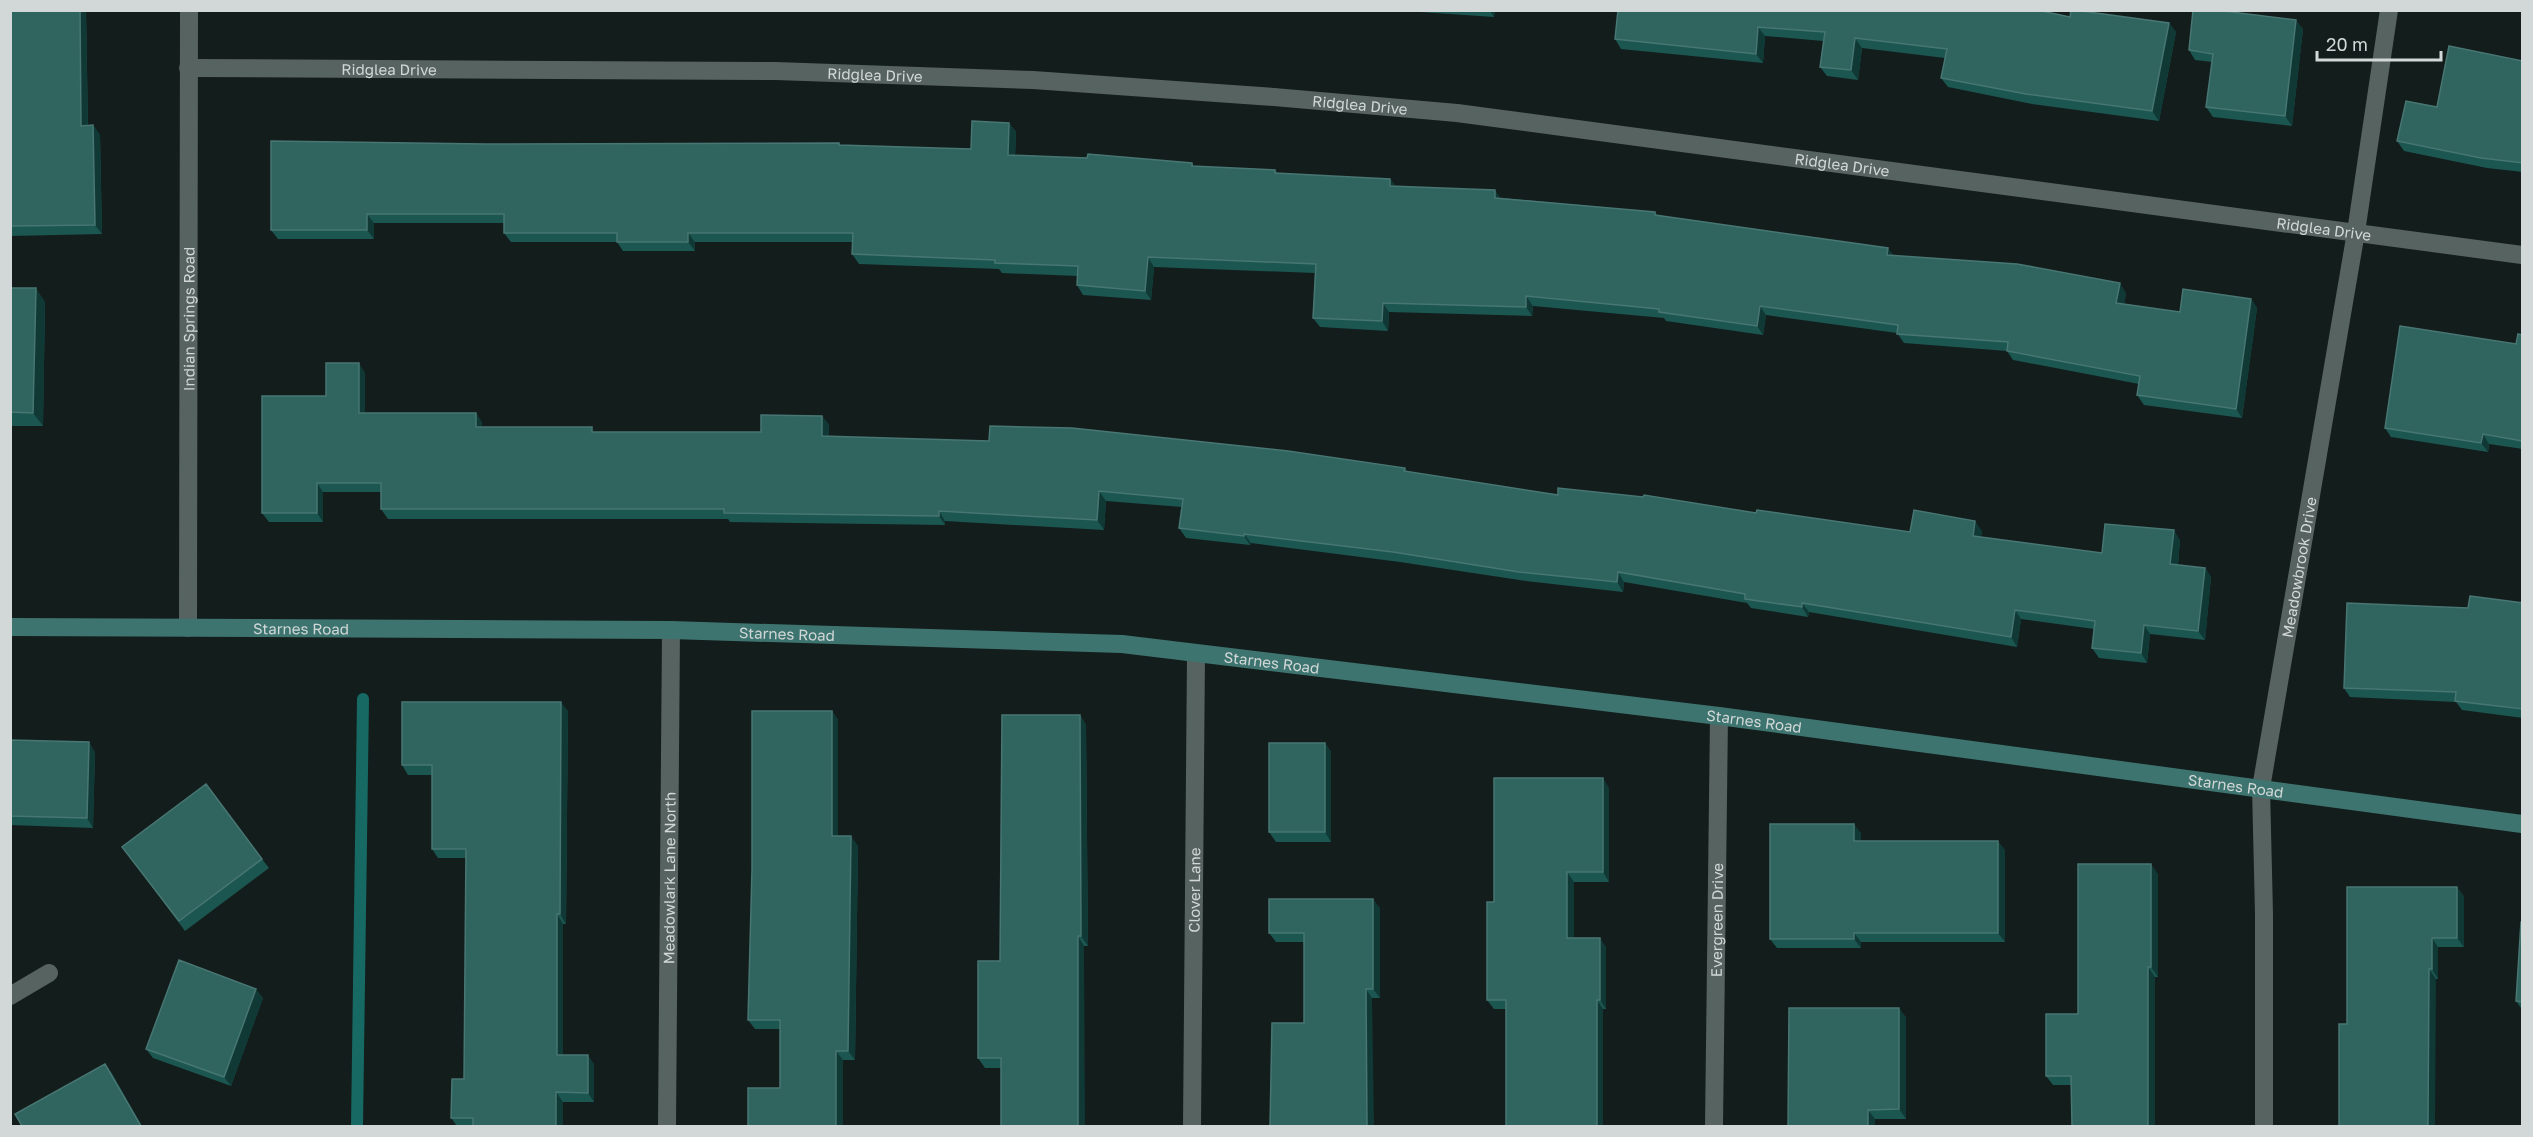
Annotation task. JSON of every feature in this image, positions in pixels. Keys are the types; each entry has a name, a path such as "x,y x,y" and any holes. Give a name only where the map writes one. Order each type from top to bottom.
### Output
{"main road":[{"name":"Starnes Road","path":"10,627 670,630 1122,644 1719,716 2523,824"}],"street":[{"name":"Indian Springs Road","path":"188,628 189,10"},
{"name":"Meadowbrook Drive","path":"2264,1126 2264,914 2261,788 2356,232 2389,10"},
{"name":"Ridglea Drive","path":"188,68 777,71 1033,80 1263,96 1457,113 2523,255"},
{"name":"Meadowlark Lane North","path":"667,1126 670,630"},
{"name":"Clover Lane","path":"1192,1126 1196,654"},
{"name":"Evergreen Drive","path":"1713,1126 1719,716"},
{"path":"10,996 49,973"}],"building":[{"path":"10,10 80,10 81,126 93,125 95,225 10,226"},
{"path":"1618,10 2037,10 2070,17 2071,10 2074,10 2169,23 2152,111 2026,94 1941,78 1947,49 1855,38 1851,70 1820,67 1825,32 1758,27 1756,54 1615,39"},
{"path":"2193,10 2215,10 2296,20 2285,116 2206,107 2213,54 2189,50"},
{"path":"2449,46 2523,61 2523,163 2481,158 2397,141 2406,101 2437,107"},
{"path":"972,121 1009,123 1008,155 1087,158 1088,154 1192,163 1192,166 1275,170 1275,173 1390,179 1390,186 1495,190 1495,198 1655,212 1655,215 1888,248 1887,255 2017,264 2120,283 2116,303 2180,312 2183,289 2251,299 2236,409 2137,395 2140,376 2007,351 2008,342 1897,334 1898,325 1760,306 1757,326 1659,312 1659,309 1526,296 1526,307 1383,303 1382,321 1313,318 1316,264 1148,257 1145,291 1077,285 1078,266 852,254 853,233 688,233 688,242 617,242 617,233 504,233 504,214 367,214 367,230 271,230 271,141 485,144 839,143 839,145 971,149"},
{"path":"10,288 36,288 33,413 10,412"},
{"path":"2400,326 2516,344 2518,334 2523,335 2523,441 2483,434 2481,443 2385,428"},
{"path":"326,363 359,363 359,413 476,413 476,427 592,427 592,432 761,432 761,415 822,416 822,436 989,441 990,426 1072,428 1288,451 1405,468 1404,471 1558,495 1558,488 1643,497 1644,495 1756,513 1757,510 1910,532 1914,510 1975,521 1973,536 2102,553 2105,524 2174,530 2170,564 2205,568 2198,631 2144,625 2141,653 2092,648 2095,621 2015,610 2011,637 1802,603 1802,607 1745,599 1745,594 1618,572 1617,582 1519,572 1393,552 1179,528 1183,499 1099,491 1097,520 939,511 939,516 724,513 724,509 381,509 381,483 317,483 317,513 262,513 262,396 326,396"},
{"path":"2470,596 2523,603 2523,709 2455,701 2456,692 2344,688 2347,603 2468,608"},
{"path":"402,702 561,702 557,1055 588,1055 588,1093 556,1092 556,1126 473,1126 473,1118 451,1118 452,1079 464,1079 466,849 432,849 432,765 402,765"},
{"path":"752,711 832,711 832,836 851,836 848,1051 836,1051 836,1126 748,1126 748,1088 780,1088 780,1020 748,1020 752,869"},
{"path":"1002,715 1080,715 1081,936 1078,936 1078,1126 1001,1126 1001,1058 978,1058 978,961 1000,961"},
{"path":"10,740 89,742 87,818 10,816"},
{"path":"1269,743 1325,743 1325,832 1269,832"},
{"path":"1494,778 1603,778 1603,872 1567,872 1567,938 1600,938 1600,1000 1597,1000 1597,1126 1506,1126 1506,1000 1487,1000 1487,902 1494,902"},
{"path":"206,784 262,859 179,921 122,847"},
{"path":"1770,824 1854,824 1854,841 1998,841 1998,933 1854,933 1854,939 1770,939"},
{"path":"2078,864 2151,864 2151,967 2148,967 2148,1126 2072,1126 2071,1076 2046,1076 2046,1014 2078,1014"},
{"path":"2347,887 2457,887 2457,938 2432,938 2432,969 2429,969 2428,1126 2339,1126 2339,1024 2347,1024"},
{"path":"1269,899 1373,899 1373,989 1366,989 1367,1126 1270,1126 1272,1023 1304,1023 1304,933 1269,933"},
{"path":"2521,922 2523,922 2523,1002 2516,1001"},
{"path":"179,960 256,989 224,1077 146,1049"},
{"path":"1789,1008 1899,1008 1899,1109 1868,1110 1868,1126 1788,1126"},
{"path":"105,1064 141,1126 22,1126 15,1114"}],"waterway":[{"path":"357,1126 363,699"}]}
